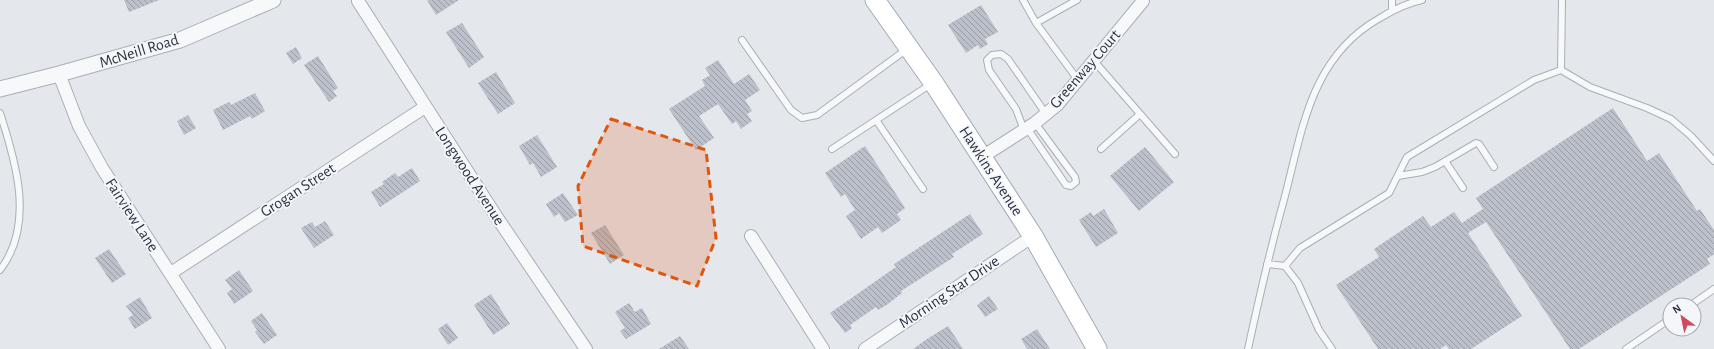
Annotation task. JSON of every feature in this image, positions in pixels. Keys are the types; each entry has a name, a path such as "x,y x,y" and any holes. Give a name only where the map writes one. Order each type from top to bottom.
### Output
{"main road":[{"name":"Hawkins Avenue","path":"875,0 933,82 1033,236 1097,349"}],"street":[{"name":"McNeill Road","path":"0,89 180,40 273,0"},
{"name":"Longwood Avenue","path":"358,1 496,216 586,349"},
{"name":"Greenway Court","path":"982,157 1029,127 1058,104 1143,1"},
{"name":"Fairview Lane","path":"59,74 80,126 102,168 219,349"},
{"name":"Grogan Street","path":"170,273 425,107"},
{"path":"751,236 823,349"},
{"name":"Morning Star Drive","path":"865,349 1033,236"}],"lane":[{"path":"1023,0 1036,23 1078,80"},
{"path":"1036,23 1077,0"},
{"path":"1392,0 1392,11"},
{"path":"1248,349 1267,264 1306,115 1319,81 1346,42 1368,25 1392,11 1422,0"},
{"path":"1561,70 1562,0"},
{"path":"742,40 791,110 802,118 817,115 909,48"},
{"path":"1029,127 1075,177 1076,182 1072,186 1066,185 1029,127 989,70 987,60 992,55 1001,54 1008,59 1046,114"},
{"path":"1094,61 1175,154"},
{"path":"1561,70 1590,87 1647,108 1671,119 1691,136 1714,161"},
{"path":"1285,266 1300,248 1389,193 1407,157 1534,80 1561,70"},
{"path":"832,149 933,82"},
{"path":"0,113 10,144 16,173 20,219 11,252 0,270"},
{"path":"1101,149 1140,114"},
{"path":"876,120 924,189"},
{"path":"1398,176 1422,172 1476,143 1479,144 1494,167"},
{"path":"1445,161 1463,188"},
{"path":"1267,264 1285,266 1298,283 1319,330 1332,349"},
{"path":"1702,297 1714,289"},
{"path":"1626,349 1662,324"}],"highlighted area":[{"path":"611,119 706,150 716,238 697,286 583,246 578,186"}],"building":[{"path":"124,0 159,0 129,12"},
{"path":"427,0 459,0 436,15"},
{"path":"981,5 998,32 985,39 988,44 980,49 978,45 966,53 948,25"},
{"path":"462,23 484,57 469,68 446,32"},
{"path":"296,47 302,58 293,64 286,53"},
{"path":"318,56 338,88 333,91 337,96 329,102 304,65"},
{"path":"718,60 734,84 749,74 760,90 745,100 752,111 747,114 752,121 741,129 736,121 732,124 718,104 699,116 714,138 696,150 669,109 705,86 702,80 710,75 705,68"},
{"path":"496,72 515,103 498,114 478,83"},
{"path":"255,93 265,111 252,119 250,116 223,130 213,110 229,102 231,105"},
{"path":"1613,108 1647,161 1659,153 1697,211 1700,209 1714,230 1714,254 1707,259 1710,264 1579,349 1570,349 1486,222 1468,233 1522,316 1471,349 1449,349 1446,345 1440,349 1378,349 1336,285 1379,257 1374,249 1423,216 1431,227 1454,212 1462,223 1483,209 1476,198"},
{"path":"188,115 196,128 184,135 177,121"},
{"path":"537,135 557,167 541,177 533,163 530,165 519,146"},
{"path":"865,146 905,208 897,214 901,220 882,233 878,227 861,239 846,216 855,210 845,194 841,197 825,173"},
{"path":"1145,147 1174,182 1139,211 1110,176"},
{"path":"412,168 420,181 380,207 371,192 384,184 382,182 395,173 398,177"},
{"path":"563,193 578,215 565,222 559,213 554,217 546,204"},
{"path":"1104,209 1118,233 1096,247 1079,220 1091,212 1093,216"},
{"path":"970,214 983,234 952,254 954,257 901,291 902,293 888,304 878,310 876,307 850,325 852,328 845,333 830,313 896,267 894,264"},
{"path":"325,221 334,235 314,248 301,228 312,222 315,227"},
{"path":"605,225 624,255 610,264 591,233"},
{"path":"109,249 126,274 112,283 95,258"},
{"path":"239,270 253,291 234,304 227,293 232,289 225,280"},
{"path":"491,294 510,324 493,335 474,305"},
{"path":"989,296 998,309 985,317 977,305"},
{"path":"140,297 152,318 135,329 128,318 133,315 126,306"},
{"path":"629,303 635,312 642,308 651,324 626,339 620,331 625,328 615,312"},
{"path":"262,313 277,335 264,344 255,332 257,330 251,321"},
{"path":"447,323 458,338 448,345 438,329"},
{"path":"948,326 963,349 913,349 927,339"},
{"path":"1037,329 1050,349 1027,349 1021,339"},
{"path":"680,336 689,349 659,349"}]}
